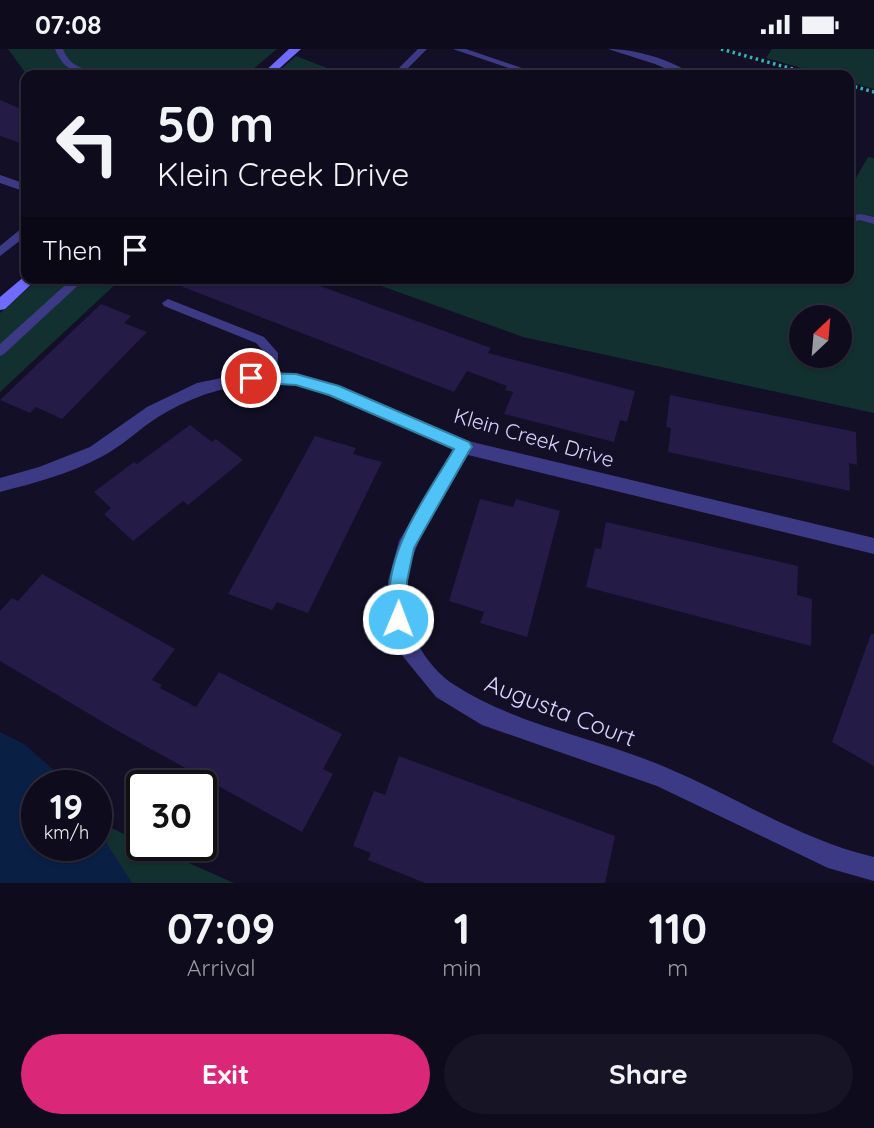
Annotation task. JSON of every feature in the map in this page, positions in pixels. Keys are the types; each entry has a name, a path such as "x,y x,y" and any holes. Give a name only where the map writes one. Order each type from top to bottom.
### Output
{"street":[{"path":"272,70 296,49"},
{"path":"0,179 21,186"},
{"path":"0,305 24,284"},
{"name":"Klein Creek Drive","path":"0,485 42,474 96,452 153,412 202,387 251,378 296,379 334,390 464,447 874,546"},
{"name":"Augusta Court","path":"464,447 406,547 398,581 398,619 411,654 443,690 490,717 661,776 836,860 874,869"}],"lane":[{"path":"58,49 61,57 73,70"},
{"path":"401,70 423,49"},
{"path":"457,49 522,70"},
{"path":"612,49 676,70"},
{"path":"854,218 860,217 874,222"},
{"path":"0,252 21,235"},
{"path":"0,351 73,284"},
{"path":"168,303 260,340 272,353 272,379"}],"path":[{"path":"721,49 796,70"},
{"path":"854,86 874,92"}],"green space":[{"path":"8,49 277,49 252,70 23,70"},
{"path":"772,49 874,49 874,89 854,83 854,70 808,70 766,58"},
{"path":"296,56 332,70 280,70"},
{"path":"868,157 874,158 874,413 523,337 376,284 854,284 854,181"},
{"path":"33,284 116,284 0,392 0,313"},
{"path":"0,763 21,776 21,861 112,861 112,828 126,835 126,861 184,861 234,883 0,883"}],"water":[{"path":"0,732 24,744 54,770 21,770 21,861 112,861 112,851 132,883 0,883"}],"building":[{"path":"0,100 21,109 21,143 0,136"},
{"path":"175,284 315,284 491,348 488,353 635,391 627,422 620,420 614,442 504,414 513,392 505,390 507,386 467,371 454,392"},
{"path":"101,304 131,316 124,323 147,332 62,419 36,407 30,413 0,400"},
{"path":"670,395 856,432 857,465 849,463 850,491 668,452 671,428 666,427"},
{"path":"190,425 212,442 216,439 243,460 188,505 183,501 133,541 104,514 111,508 94,492"},
{"path":"315,436 356,448 353,454 382,462 308,613 277,602 272,610 228,594"},
{"path":"480,499 513,507 516,499 560,511 527,637 480,623 484,612 449,601"},
{"path":"606,522 798,566 797,595 812,599 811,646 586,587 595,548 601,549"},
{"path":"42,574 175,649 152,680 162,685 160,688 196,707 219,672 342,734 323,769 333,774 302,832 217,785 217,770 189,770 0,661 0,611 12,598 18,601"},
{"path":"871,634 874,634 874,766 832,742"},
{"path":"399,756 615,836 605,883 425,883 368,860 371,853 353,846 374,791 385,795"}],"route":[{"path":"251,378 296,379 334,390 464,447 406,547 398,581 398,619"}]}
